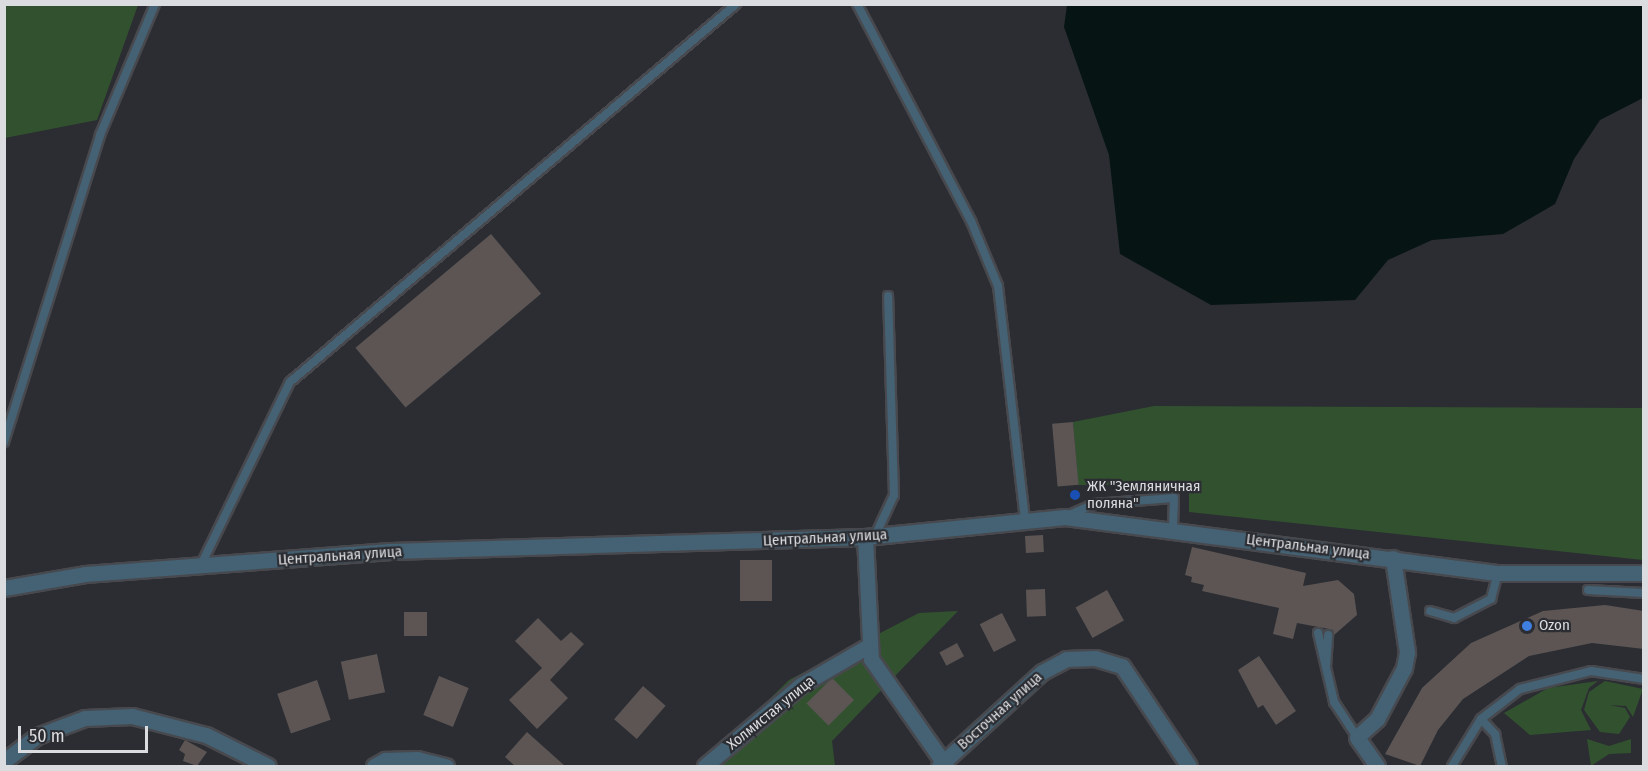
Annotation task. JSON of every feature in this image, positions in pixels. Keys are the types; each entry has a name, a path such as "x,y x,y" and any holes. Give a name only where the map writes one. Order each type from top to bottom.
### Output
{"street":[{"name":"Центральная улица","path":"4,588 200,566 390,551 870,536 1025,519 1065,517 1498,573 1644,573"},
{"path":"870,536 871,659 943,765"},
{"path":"1377,766 1357,737 1377,719 1404,668 1407,652 1393,558"},
{"name":"Холмистая улица","path":"705,766 801,685 870,645"},
{"name":"Восточная улица","path":"943,765 1042,672 1066,659 1095,658 1122,666 1189,766"},
{"path":"4,761 38,736 85,718 132,716 206,735 268,766"},
{"path":"374,766 385,760 417,759 446,766"}],"lane":[{"path":"4,442 100,135 155,4"},
{"path":"200,566 290,382 736,4"},
{"path":"857,4 971,220 998,286 1025,519"},
{"path":"870,536 894,495 888,296"},
{"path":"1065,517 1094,504 1174,498 1173,530"},
{"path":"1430,611 1454,618 1491,599 1498,573"},
{"path":"1588,590 1644,593"},
{"path":"1318,633 1327,684 1357,737"},
{"path":"1327,684 1328,635"},
{"path":"1452,766 1481,719 1520,689 1566,673 1616,672 1644,679"},
{"path":"1481,719 1495,734 1502,766"}],"green space":[{"path":"5,4 138,5 97,120 5,138"},
{"path":"1154,406 1643,408 1643,560 1189,512 1189,485 1078,485 1073,422"},
{"path":"958,611 832,741 835,766 701,766 789,680 919,613"},
{"path":"1598,681 1589,688 1581,710 1591,730 1530,735 1504,713 1548,688"},
{"path":"1605,681 1643,689 1633,717 1626,706 1609,705 1625,708 1630,717 1619,734 1600,732 1584,710 1589,692"},
{"path":"1587,739 1609,746 1631,739 1631,753 1609,754 1591,766"}],"shaded area":[{"path":"1067,5 1643,5 1643,98 1600,120 1574,159 1555,204 1503,234 1432,240 1388,260 1355,300 1211,305 1120,254 1109,155 1064,27"}],"building":[{"path":"491,234 541,294 406,408 355,348"},
{"path":"1073,422 1078,485 1058,487 1052,424"},
{"path":"1043,535 1044,552 1026,553 1025,536"},
{"path":"1192,547 1306,573 1303,586 1338,580 1354,594 1357,615 1334,635 1329,629 1297,623 1293,639 1273,634 1279,608 1202,591 1204,585 1191,582 1192,577 1185,575"},
{"path":"740,560 772,560 772,601 740,601"},
{"path":"1045,589 1046,616 1027,617 1026,590"},
{"path":"1107,590 1124,621 1092,638 1076,607"},
{"path":"1605,605 1644,611 1644,649 1592,643 1529,656 1463,699 1438,730 1420,766 1385,754 1422,688 1471,643 1543,611"},
{"path":"404,612 427,612 427,636 404,636"},
{"path":"1002,613 1016,641 994,652 980,624"},
{"path":"538,618 561,641 571,632 584,644 550,680 568,698 537,729 509,700 542,668 515,641"},
{"path":"957,643 964,656 946,666 939,652"},
{"path":"377,654 385,692 349,700 341,662"},
{"path":"1259,656 1296,711 1276,725 1263,705 1258,708 1238,670"},
{"path":"439,676 469,688 453,727 423,715"},
{"path":"832,678 854,700 828,725 807,703"},
{"path":"317,680 331,720 291,733 277,694"},
{"path":"643,686 666,706 637,739 614,719"},
{"path":"527,732 565,766 515,766 505,757"},
{"path":"185,740 207,752 197,766 183,761 185,754 179,750"}],"place":[{"name":"ЖК \"Земляничная поляна\"","path":"1075,495"},
{"name":"Ozon","path":"1527,626"}]}
